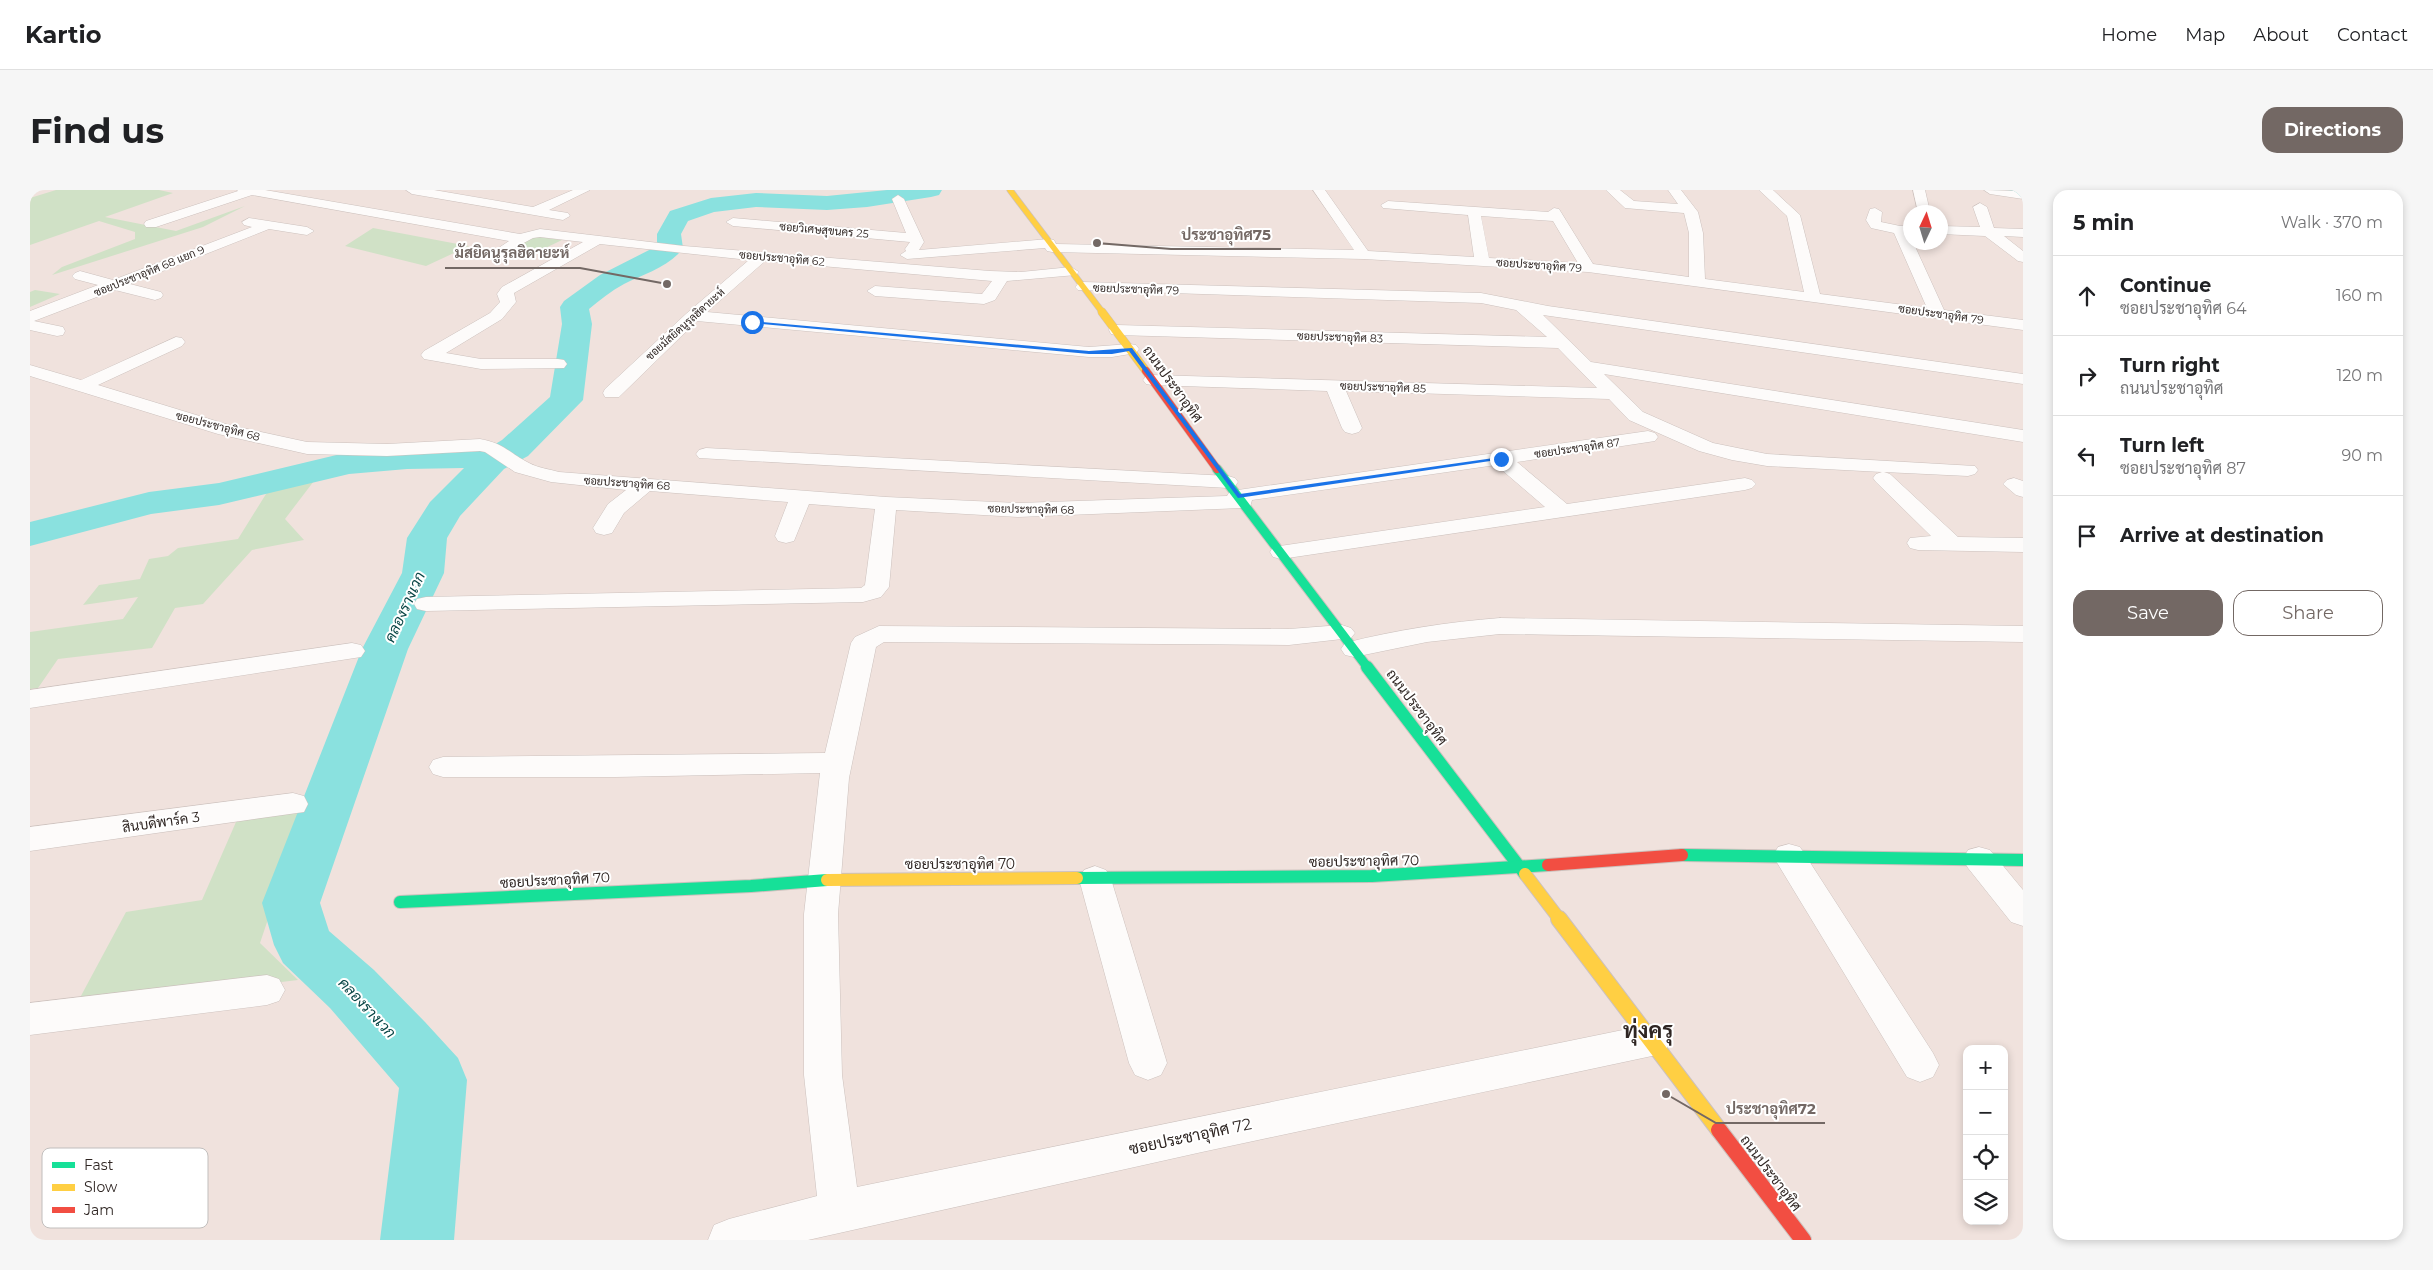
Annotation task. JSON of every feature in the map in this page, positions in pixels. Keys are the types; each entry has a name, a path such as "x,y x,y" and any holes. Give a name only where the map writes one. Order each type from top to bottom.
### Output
{"main road":[{"name":"ถนนประชาอุทิศ","path":"1010,190 1050,246 1117,330 1236,493 1803,1240"},
{"name":"ซอยประชาอุทิศ 70","path":"400,902 741,886 824,880 1326,878 1466,873 1661,855 2023,860"}],"street":[{"path":"151,224 250,190 517,238"},
{"path":"412,190 435,192 563,216"},
{"path":"534,211 584,190"},
{"path":"1319,190 1364,255"},
{"path":"1398,190 1414,207"},
{"path":"1612,190 1630,205 1689,209"},
{"path":"1674,190 1689,209 1696,233 1698,282"},
{"path":"1765,190 1793,215 1813,297"},
{"path":"1919,190 1922,205"},
{"path":"1990,190 2023,195"},
{"path":"481,202 504,193"},
{"path":"898,199 917,242 904,258 1050,246"},
{"path":"1388,206 1474,212 1555,214 1588,268"},
{"path":"1980,207 1989,232 2023,258"},
{"path":"155,210 181,214"},
{"path":"1474,212 1482,261"},
{"path":"1875,212 1873,220 1876,225 1903,229"},
{"path":"248,222 307,231"},
{"name":"ซอยวิเศษสุขนคร 25","path":"733,222 915,238"},
{"name":"ซอยประชาอุทิศ 68 แยก 9","path":"30,317 268,225"},
{"path":"1948,230 2023,233"},
{"name":"ซอยประชาอุทิศ 62","path":"498,254 533,234 761,257 1002,276 1071,272"},
{"path":"1243,236 1247,252"},
{"path":"558,364 481,364 430,355 496,316 508,302 505,294 508,290 597,240"},
{"name":"ซอยประชาอุทิศ 79","path":"1050,246 1364,255 1588,268 2023,324"},
{"path":"1912,250 1938,314"},
{"name":"ซอยมัสยิดนูรุลฮิดายะห์","path":"612,393 693,316 761,257"},
{"path":"80,276 155,295"},
{"path":"875,291 984,299 989,297 1002,276"},
{"name":"ซอยประชาอุทิศ 79","path":"1083,287 1481,298 1520,306 2023,379"},
{"path":"1520,306 1537,318 1636,416 1706,447 1739,456 1767,460 1968,470"},
{"path":"1992,306 2020,312 2023,324"},
{"path":"693,316 1089,352 1112,352 1130,349"},
{"path":"30,325 57,331"},
{"name":"ซอยประชาอุทิศ 83","path":"1117,330 1562,343"},
{"path":"82,386 176,342"},
{"path":"1585,366 2023,436"},
{"name":"ซอยประชาอุทิศ 68","path":"30,370 225,430 306,448 387,450 491,447 513,464 543,475 801,497 1018,510 1236,493"},
{"name":"ซอยประชาอุทิศ 85","path":"1152,380 1614,394"},
{"path":"1334,385 1352,428"},
{"name":"ซอยประชาอุทิศ 87","path":"1236,493 1501,459 1648,437"},
{"path":"706,454 998,468 1236,493"},
{"path":"1501,459 1563,511"},
{"path":"1884,478 1952,544"},
{"path":"604,528 616,509 646,484"},
{"path":"1281,552 1745,484"},
{"path":"786,536 801,497"},
{"path":"426,604 848,596 872,592 877,587 886,503"},
{"path":"1918,543 2023,545"},
{"path":"869,638 872,592"},
{"path":"839,1211 823,1075 821,914 834,778 858,663 864,643 869,638 879,634 1288,637 1348,641 1414,635 1453,629 1500,626 2023,634"},
{"path":"30,699 352,651"},
{"path":"443,767 614,767 837,763"},
{"name":"สินบดีพาร์ค 3","path":"30,839 293,804"},
{"path":"1789,856 1920,1064"},
{"path":"1979,859 2023,913"},
{"path":"1095,879 1148,1063"},
{"path":"30,1019 267,990"},
{"name":"ซอยประชาอุทิศ 72","path":"729,1240 839,1211 1212,1131 1652,1040"}],"green space":[{"path":"56,190 159,190 173,193 105,217 176,231 245,206 203,227 52,275 62,267 135,239 135,232 99,221 30,245 30,198"},
{"path":"373,228 469,246 426,266 345,246"},
{"path":"526,235 562,240 529,256 498,251"},
{"path":"35,290 60,294 30,307 30,292"},
{"path":"317,477 285,519 304,540 252,550 203,604 175,608 152,648 58,659 38,688 30,689 30,632 123,619 138,597 83,605 99,585 140,579 149,559 168,556 178,548 238,539 271,486"},
{"path":"305,809 260,943 298,980 75,1007 126,912 202,900 236,822"}],"waterway":[{"name":"คลองรางเวก","path":"491,461 515,448 566,400 577,324 574,307 604,284 651,261 670,248 669,234 678,216 711,205 756,200 827,203 867,200 931,190"},
{"path":"2000,190 2023,193"},
{"path":"30,534 149,503 219,494 349,463 407,458 477,457 491,461"},
{"name":"คลองรางเวก","path":"417,1240 434,1080 352,989 304,945 291,903 385,649 423,573 427,538 444,510 491,461"}],"traffic: fast":[{"path":"1217,469 1525,874"},
{"path":"1682,855 2023,860"},
{"path":"1077,878 1372,876 1548,865"},
{"path":"400,902 751,886 827,880"}],"traffic: slow":[{"path":"1010,190 1146,371"},
{"path":"1525,874 1719,1130"},
{"path":"827,880 1077,878"}],"traffic: jam":[{"path":"1146,371 1217,469"},
{"path":"1548,865 1661,855 1682,855"},
{"path":"1719,1130 1803,1240"}],"place":[{"name":"ประชาอุทิศ75","path":"1097,243"},
{"name":"มัสยิดนูรุลฮิดายะห์","path":"667,284"},
{"name":"ประชาอุทิศ72","path":"1666,1094"}],"district":[{"name":"ทุ่งครุ","path":"1648,1030"}],"route":[{"path":"752,322 1089,352 1112,352 1130,349 1186,428 1238,496 1501,459"}]}
